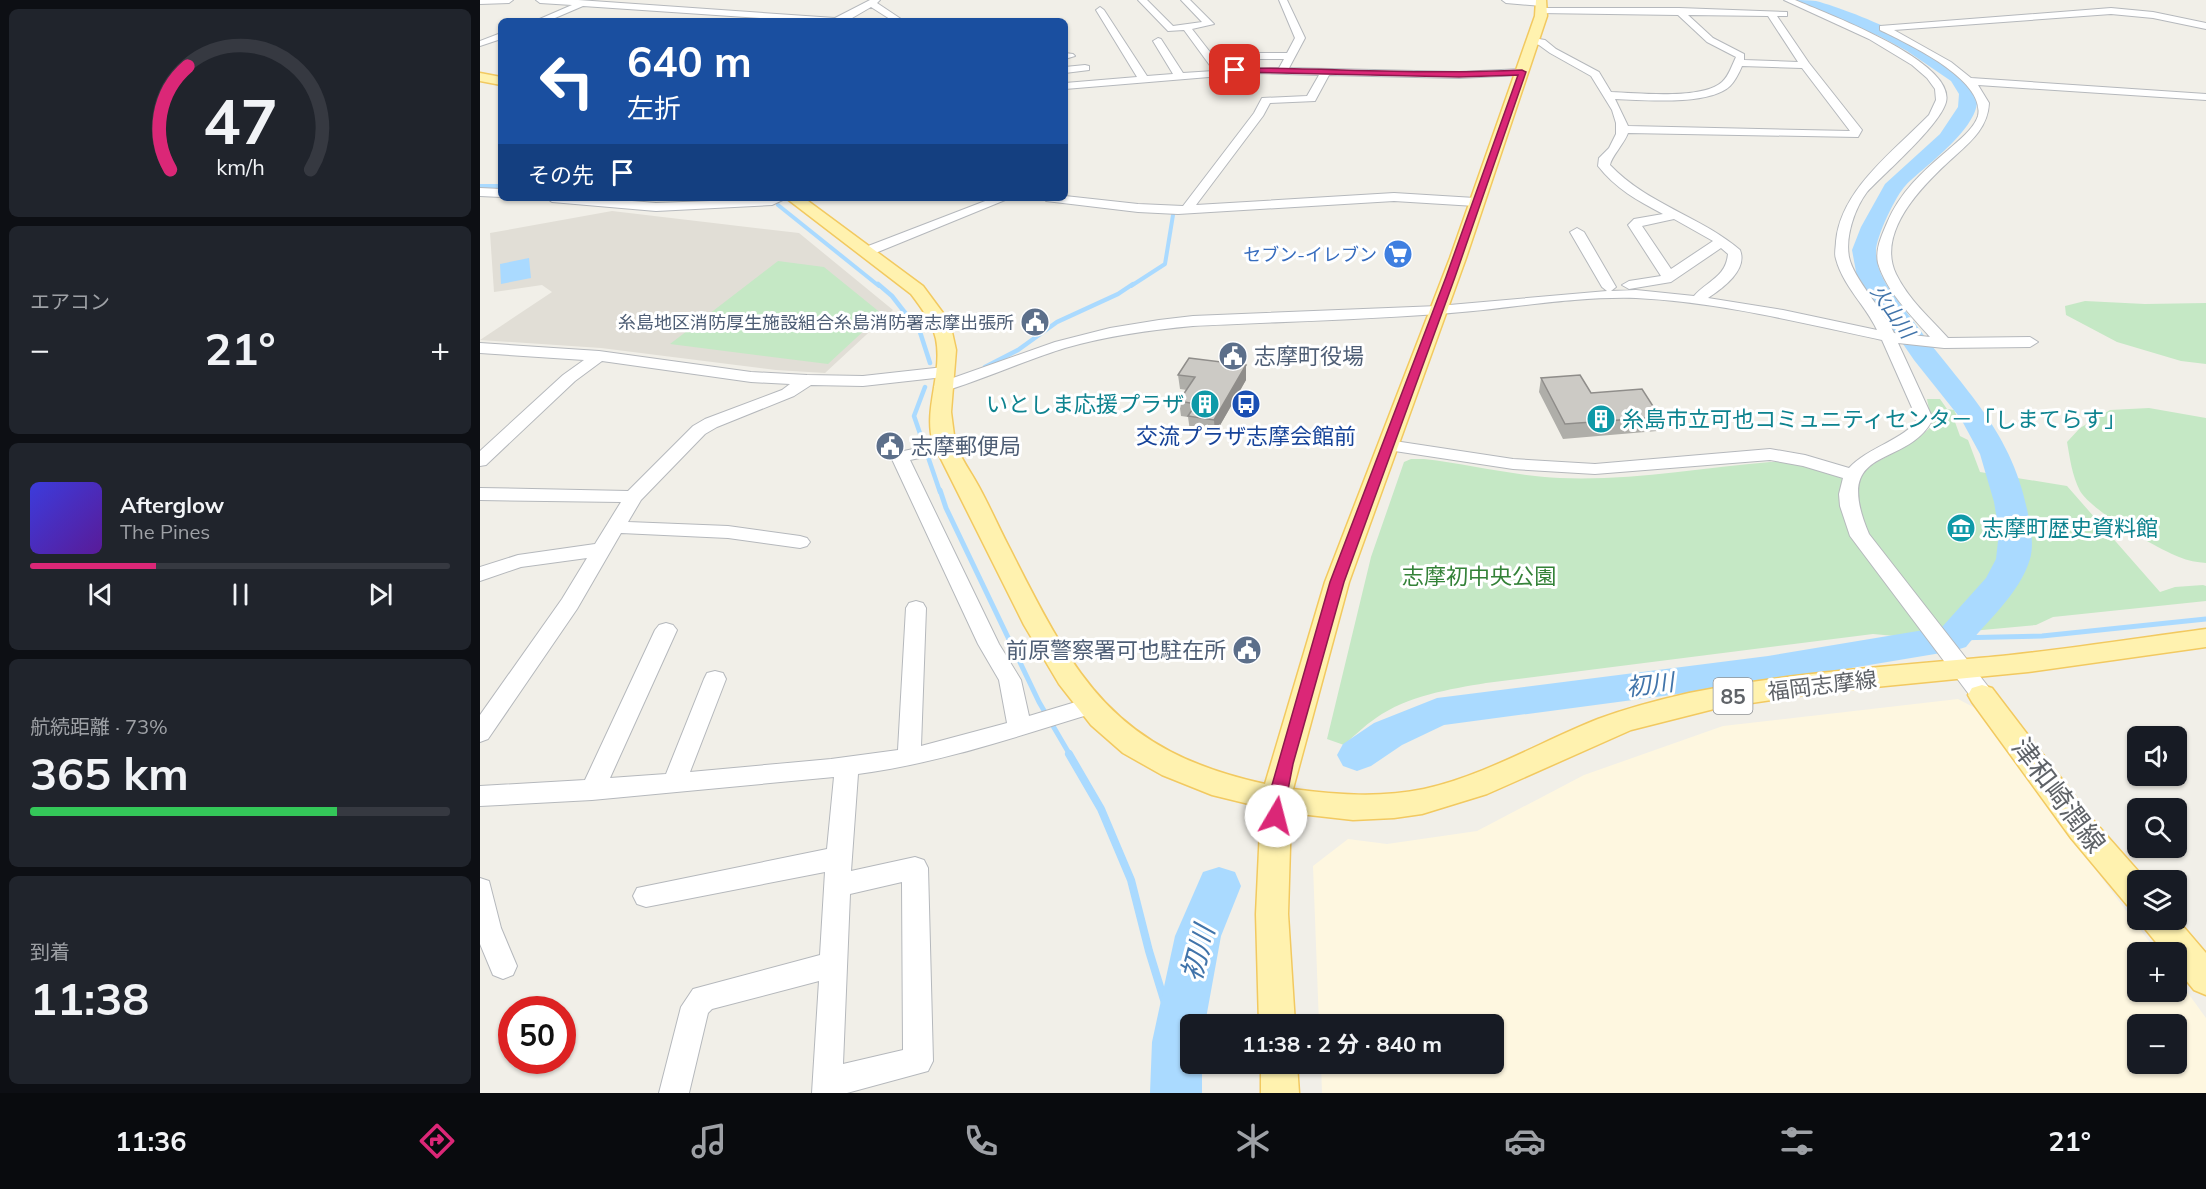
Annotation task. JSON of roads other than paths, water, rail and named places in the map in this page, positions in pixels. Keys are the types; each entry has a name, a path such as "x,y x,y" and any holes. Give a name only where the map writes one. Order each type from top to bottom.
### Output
{"main road":[{"path":"1276,1014 1272,914 1276,799 1337,582 1441,303 1528,56 1542,5"},
{"path":"480,77 498,80"},
{"name":"福岡志摩線","path":"798,201 868,251 917,290 933,309 946,341 940,398 942,439 1005,567 1050,649 1089,706 1126,739 1165,765 1214,784 1276,799 1335,808 1396,806 1453,794 1498,778 1611,726 1670,708 1754,693 2206,639"},
{"name":"津和崎潤線","path":"1982,695 2082,829 2127,882"},
{"path":"2166,930 2206,979"},
{"path":"1279,1074 1280,1093"}],"street":[{"path":"480,2 509,0"},
{"path":"540,0 797,18"},
{"path":"1142,0 1171,29 1209,24 1185,0"},
{"path":"1283,0 1300,38 1283,70"},
{"path":"1506,0 1542,5 1657,13 1679,11 1822,16"},
{"path":"1679,11 1683,0"},
{"path":"1788,0 1858,31 1899,53 1921,68 1936,83 1941,95 1938,109 1927,124 1872,178 1854,201 1844,229 1842,258 1861,294 1876,312 1891,337 1925,419 1918,434 1881,450 1851,475 1847,492 1849,512 1860,536 1982,695"},
{"path":"842,18 873,1 895,18"},
{"path":"548,18 588,2"},
{"path":"1100,10 1143,78"},
{"path":"1608,95 1656,97 1710,92 1727,84 1741,56 1710,40 1679,11"},
{"path":"1858,31 2111,11 2205,24"},
{"path":"1623,129 1854,135 1856,130 1805,65 1771,14"},
{"path":"1186,27 1220,72"},
{"path":"1882,28 1922,49 1969,81 1984,105 1983,117 1965,140 1912,189 1896,214 1886,244 1884,262 1893,282 1940,344"},
{"path":"481,44 498,37"},
{"path":"1158,41 1179,75"},
{"path":"1068,86 1220,72 1283,70 1459,75 1528,56 1542,42 1553,51 1595,74 1617,110 1623,129 1620,141 1605,158 1604,165 1624,188 1722,241 1734,253 1733,268 1726,278 1701,296 1700,301"},
{"path":"1246,56 1291,56"},
{"path":"1739,63 1805,65"},
{"path":"1068,70 1085,68"},
{"path":"1186,210 1259,114 1266,100 1311,99 1327,70"},
{"path":"1969,81 2206,97"},
{"path":"480,192 498,193"},
{"path":"1068,200 1138,208 1186,210 1394,196 1476,202"},
{"path":"587,201 656,207 771,201"},
{"path":"868,251 996,201"},
{"path":"1671,275 1665,272 1635,225 1639,222 1676,215"},
{"path":"1577,232 1609,287"},
{"path":"1441,303 1454,298 1652,283 1671,275 1722,241"},
{"path":"480,348 599,356 751,377 863,381 943,379 1059,345 1122,330 1192,321 1441,303 1636,294 1784,314 1891,337 1940,344 2030,342"},
{"path":"480,461 569,378 599,356"},
{"path":"480,733 570,604 633,497 699,430 711,423 788,393 807,380"},
{"path":"1388,445 1513,464 1595,469 1757,454 1779,455 1806,459 1851,475"},
{"path":"947,447 900,457 989,644 1010,680 1024,726"},
{"path":"480,494 633,497"},
{"path":"615,527 728,532 800,542"},
{"path":"481,575 518,561 600,550"},
{"path":"909,758 916,608"},
{"path":"592,790 666,630"},
{"path":"674,783 715,679"},
{"path":"480,796 674,783 909,758 968,745 1089,706"},
{"path":"646,896 838,872 915,868 918,1061 827,1088 838,872 847,766"},
{"path":"480,889 480,903 503,966"},
{"path":"674,1093 695,1007 703,998 833,965"}],"water":[{"path":"529,258 531,278 501,284 500,264"}],"waterway":[{"name":"火山川","path":"1357,755 1388,734 1437,712 1768,669 1953,638 2000,584 2013,559 2015,532 2010,502 1995,454 1974,416 1923,354 1869,277 1864,250 1872,227 1895,184 1947,138 1961,120 1967,107 1968,94 1958,78 1913,48 1885,33 1801,0"},
{"path":"480,186 498,186"},
{"path":"778,205 879,286"},
{"path":"1131,286 1165,264 1173,215"},
{"path":"878,284 892,296 920,332 930,363"},
{"path":"985,367 1018,350 1057,322 1118,294 1133,284"},
{"path":"925,387 914,416 940,492"},
{"path":"940,490 946,508 1039,702 1070,755"},
{"path":"1953,638 2042,636 2206,619"},
{"path":"1069,754 1101,809 1131,880 1149,951 1177,1042"},
{"name":"初川","path":"1176,1093 1177,1042 1198,936 1219,886"}],"place":[{"name":"セブン-イレブン","path":"1398,254"},
{"name":"糸島地区消防厚生施設組合糸島消防署志摩出張所","path":"1035,322"},
{"name":"志摩町役場","path":"1233,356"},
{"name":"いとしま応援プラザ","path":"1205,404"},
{"name":"交流プラザ志摩会館前","path":"1246,404"},
{"name":"糸島市立可也コミュニティセンタ－「しまてらす」","path":"1601,419"},
{"name":"志摩郵便局","path":"890,446"},
{"name":"志摩町歴史資料館","path":"1961,528"},
{"name":"前原警察署可也駐在所","path":"1247,650"}],"park label":[{"name":"志摩初中央公園","path":"1479,576"}]}
